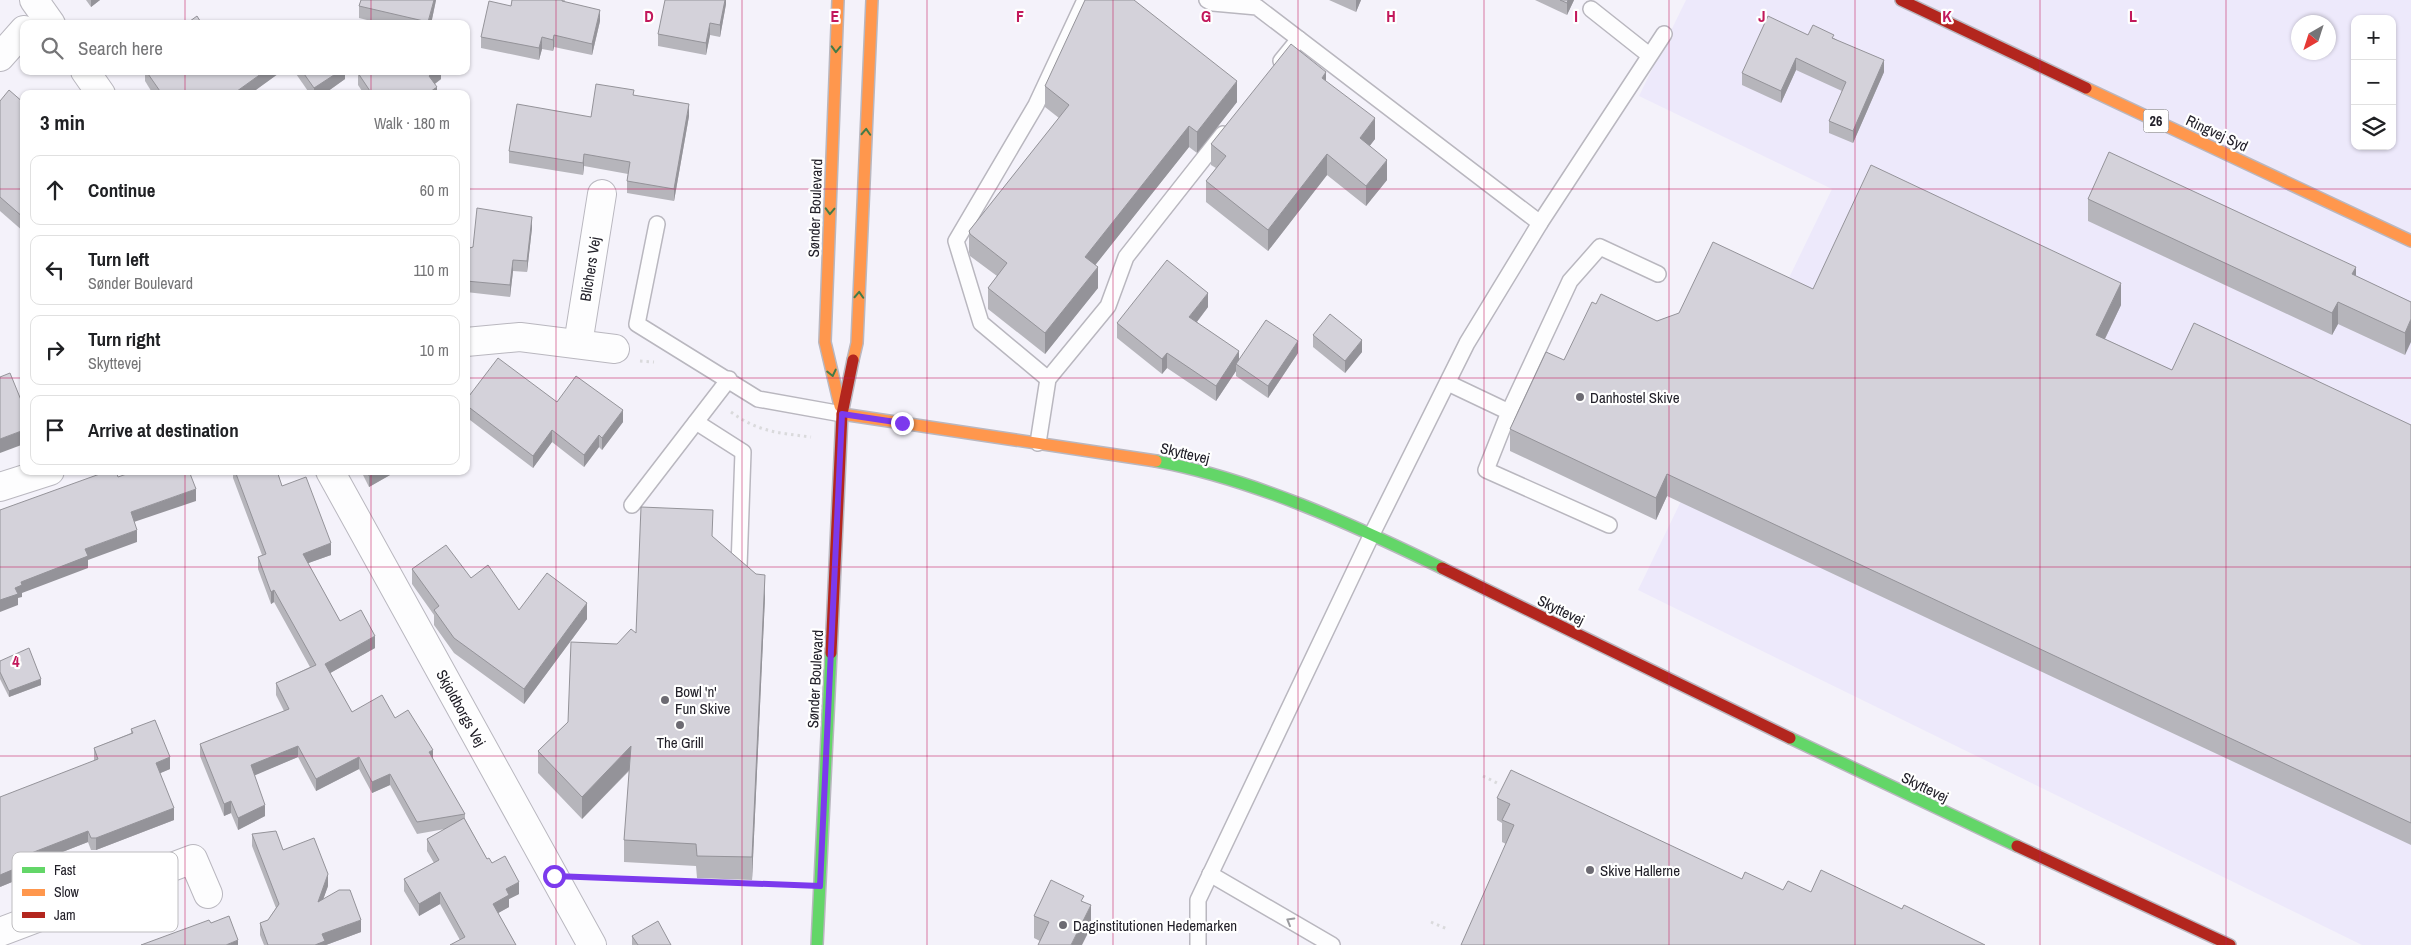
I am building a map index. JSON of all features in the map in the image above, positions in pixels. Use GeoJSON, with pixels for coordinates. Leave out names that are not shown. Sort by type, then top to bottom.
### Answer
{"type":"FeatureCollection","features":[{"type":"Feature","properties":{"kind":"street","name":"Sønder Boulevard"},"geometry":{"type":"LineString","coordinates":[[838,0],[825,342],[842,414]]}},
{"type":"Feature","properties":{"kind":"street","name":"Sønder Boulevard"},"geometry":{"type":"LineString","coordinates":[[817,945],[842,414],[857,343],[872,0]]}},
{"type":"Feature","properties":{"kind":"street","name":"Ringvej Syd"},"geometry":{"type":"LineString","coordinates":[[1901,0],[2411,241]]}},
{"type":"Feature","properties":{"kind":"street"},"geometry":{"type":"LineString","coordinates":[[0,57],[20,35]]}},
{"type":"Feature","properties":{"kind":"street"},"geometry":{"type":"LineString","coordinates":[[88,75],[98,90]]}},
{"type":"Feature","properties":{"kind":"street","name":"Blichers Vej"},"geometry":{"type":"LineString","coordinates":[[578,344],[602,194]]}},
{"type":"Feature","properties":{"kind":"street"},"geometry":{"type":"LineString","coordinates":[[470,342],[520,337],[615,349]]}},
{"type":"Feature","properties":{"kind":"street","name":"Skyttevej"},"geometry":{"type":"LineString","coordinates":[[842,414],[1188,467],[1238,482],[1372,534],[1926,804],[2230,945]]}},
{"type":"Feature","properties":{"kind":"street"},"geometry":{"type":"LineString","coordinates":[[0,487],[38,475]]}},
{"type":"Feature","properties":{"kind":"street","name":"Skjoldborgs Vej"},"geometry":{"type":"LineString","coordinates":[[332,475],[592,945]]}},
{"type":"Feature","properties":{"kind":"street"},"geometry":{"type":"LineString","coordinates":[[178,865],[193,859],[208,894]]}},
{"type":"Feature","properties":{"kind":"street"},"geometry":{"type":"LineString","coordinates":[[0,932],[12,927]]}},
{"type":"Feature","properties":{"kind":"lane"},"geometry":{"type":"LineString","coordinates":[[1048,379],[981,323],[956,241],[1036,105],[1085,0]]}},
{"type":"Feature","properties":{"kind":"lane"},"geometry":{"type":"LineString","coordinates":[[1207,0],[1213,3],[1257,7],[1540,223]]}},
{"type":"Feature","properties":{"kind":"lane"},"geometry":{"type":"LineString","coordinates":[[1591,9],[1649,55]]}},
{"type":"Feature","properties":{"kind":"lane"},"geometry":{"type":"LineString","coordinates":[[1198,945],[1198,900],[1372,534],[1467,342],[1540,223],[1664,34]]}},
{"type":"Feature","properties":{"kind":"lane"},"geometry":{"type":"LineString","coordinates":[[1274,70],[1299,39]]}},
{"type":"Feature","properties":{"kind":"lane"},"geometry":{"type":"LineString","coordinates":[[1038,443],[1048,379],[1108,306],[1126,257],[1231,124]]}},
{"type":"Feature","properties":{"kind":"lane"},"geometry":{"type":"LineString","coordinates":[[656,224],[637,324],[758,399],[842,414]]}},
{"type":"Feature","properties":{"kind":"lane"},"geometry":{"type":"LineString","coordinates":[[1609,525],[1486,470],[1509,412],[1570,281],[1600,247],[1658,274]]}},
{"type":"Feature","properties":{"kind":"lane"},"geometry":{"type":"LineString","coordinates":[[632,505],[729,380]]}},
{"type":"Feature","properties":{"kind":"lane"},"geometry":{"type":"LineString","coordinates":[[1448,383],[1509,412]]}},
{"type":"Feature","properties":{"kind":"lane"},"geometry":{"type":"LineString","coordinates":[[696,422],[743,452],[739,567]]}},
{"type":"Feature","properties":{"kind":"lane"},"geometry":{"type":"LineString","coordinates":[[1210,874],[1332,945]]}},
{"type":"Feature","properties":{"kind":"path"},"geometry":{"type":"LineString","coordinates":[[1483,776],[1497,783]]}},
{"type":"Feature","properties":{"kind":"path"},"geometry":{"type":"LineString","coordinates":[[554,876],[820,886]]}},
{"type":"Feature","properties":{"kind":"path"},"geometry":{"type":"LineString","coordinates":[[1431,922],[1447,929]]}},
{"type":"Feature","properties":{"kind":"shaded area"},"geometry":{"type":"Polygon","coordinates":[[[1686,0],[2411,0],[2411,945],[2362,945],[1638,590],[1832,189],[1639,96],[1686,0]]]}},
{"type":"Feature","properties":{"kind":"building"},"geometry":{"type":"Polygon","coordinates":[[[361,0],[434,0],[429,20],[419,20],[359,6],[361,0]]]}},
{"type":"Feature","properties":{"kind":"building"},"geometry":{"type":"Polygon","coordinates":[[[512,0],[562,0],[600,10],[592,44],[554,35],[553,40],[542,37],[539,48],[481,37],[489,1],[511,6],[512,0]]]}},
{"type":"Feature","properties":{"kind":"building"},"geometry":{"type":"Polygon","coordinates":[[[665,0],[725,0],[720,25],[710,23],[706,43],[658,34],[665,0]]]}},
{"type":"Feature","properties":{"kind":"building"},"geometry":{"type":"Polygon","coordinates":[[[1085,0],[1134,0],[1237,81],[1197,132],[1189,126],[1085,257],[1098,267],[1045,333],[988,288],[1007,263],[970,234],[969,231],[1069,105],[1045,86],[1085,0]]]}},
{"type":"Feature","properties":{"kind":"building"},"geometry":{"type":"Polygon","coordinates":[[[197,16],[200,20],[192,20],[197,16]]]}},
{"type":"Feature","properties":{"kind":"building"},"geometry":{"type":"Polygon","coordinates":[[[1768,16],[1808,35],[1813,25],[1834,35],[1832,38],[1884,60],[1853,131],[1829,121],[1846,82],[1796,58],[1781,91],[1742,73],[1768,16]]]}},
{"type":"Feature","properties":{"kind":"building"},"geometry":{"type":"Polygon","coordinates":[[[1291,44],[1326,72],[1322,78],[1375,118],[1360,138],[1387,160],[1366,186],[1327,154],[1268,230],[1206,181],[1226,156],[1211,144],[1291,44]]]}},
{"type":"Feature","properties":{"kind":"building"},"geometry":{"type":"Polygon","coordinates":[[[149,75],[259,75],[239,90],[159,90],[149,75]]]}},
{"type":"Feature","properties":{"kind":"building"},"geometry":{"type":"Polygon","coordinates":[[[305,75],[334,75],[314,88],[305,75]]]}},
{"type":"Feature","properties":{"kind":"building"},"geometry":{"type":"Polygon","coordinates":[[[359,75],[430,75],[429,76],[437,87],[433,90],[369,90],[359,75]]]}},
{"type":"Feature","properties":{"kind":"building"},"geometry":{"type":"Polygon","coordinates":[[[596,84],[634,90],[633,95],[689,104],[674,189],[627,181],[630,162],[584,154],[583,163],[509,151],[517,104],[591,117],[596,84]]]}},
{"type":"Feature","properties":{"kind":"building"},"geometry":{"type":"Polygon","coordinates":[[[9,90],[20,100],[20,214],[0,197],[0,101],[9,90]]]}},
{"type":"Feature","properties":{"kind":"building"},"geometry":{"type":"Polygon","coordinates":[[[2109,152],[2356,267],[2352,274],[2411,302],[2411,319],[2405,333],[2338,302],[2332,313],[2088,199],[2109,152]]]}},
{"type":"Feature","properties":{"kind":"building"},"geometry":{"type":"Polygon","coordinates":[[[1871,165],[2121,283],[2096,335],[2172,370],[2194,323],[2411,425],[2411,823],[1667,474],[1656,498],[1510,429],[1546,352],[1564,360],[1592,302],[1596,304],[1601,294],[1657,321],[1679,313],[1713,242],[1813,289],[1871,165]]]}},
{"type":"Feature","properties":{"kind":"building"},"geometry":{"type":"Polygon","coordinates":[[[477,208],[532,217],[527,261],[513,260],[510,285],[470,281],[470,248],[473,247],[477,208]]]}},
{"type":"Feature","properties":{"kind":"building"},"geometry":{"type":"Polygon","coordinates":[[[1167,260],[1208,293],[1189,317],[1239,351],[1216,386],[1167,353],[1162,359],[1117,323],[1167,260]]]}},
{"type":"Feature","properties":{"kind":"building"},"geometry":{"type":"Polygon","coordinates":[[[1330,314],[1362,340],[1345,361],[1313,335],[1330,314]]]}},
{"type":"Feature","properties":{"kind":"building"},"geometry":{"type":"Polygon","coordinates":[[[1266,320],[1298,341],[1268,386],[1236,364],[1266,320]]]}},
{"type":"Feature","properties":{"kind":"building"},"geometry":{"type":"Polygon","coordinates":[[[498,358],[557,402],[576,376],[623,410],[602,438],[599,435],[584,455],[552,430],[533,456],[470,408],[470,395],[498,358]]]}},
{"type":"Feature","properties":{"kind":"building"},"geometry":{"type":"Polygon","coordinates":[[[10,373],[20,398],[20,432],[0,439],[0,377],[10,373]]]}},
{"type":"Feature","properties":{"kind":"building"},"geometry":{"type":"Polygon","coordinates":[[[97,475],[117,475],[118,477],[124,475],[191,475],[196,489],[131,512],[137,530],[85,549],[88,556],[21,582],[22,585],[15,588],[18,594],[0,600],[0,510],[97,475]]]}},
{"type":"Feature","properties":{"kind":"building"},"geometry":{"type":"Polygon","coordinates":[[[236,475],[278,475],[282,486],[306,477],[331,543],[303,554],[340,621],[361,610],[375,636],[325,664],[352,712],[382,695],[395,718],[408,710],[433,750],[429,752],[465,814],[417,822],[390,774],[372,782],[359,757],[316,779],[298,746],[251,765],[265,805],[238,818],[231,801],[224,804],[200,744],[289,709],[276,683],[316,665],[274,590],[271,592],[258,557],[266,554],[236,475]]]}},
{"type":"Feature","properties":{"kind":"building","name":"Bowl 'n' Fun Skive"},"geometry":{"type":"Polygon","coordinates":[[[641,507],[713,510],[712,536],[756,574],[765,575],[752,857],[697,856],[696,844],[624,840],[631,746],[582,797],[538,751],[568,722],[571,642],[617,644],[631,629],[636,633],[641,507]]]}},
{"type":"Feature","properties":{"kind":"building"},"geometry":{"type":"Polygon","coordinates":[[[446,545],[471,578],[488,565],[519,610],[547,573],[587,603],[524,689],[454,638],[434,610],[439,606],[412,569],[446,545]]]}},
{"type":"Feature","properties":{"kind":"building"},"geometry":{"type":"Polygon","coordinates":[[[29,648],[41,679],[9,691],[0,672],[0,661],[29,648]]]}},
{"type":"Feature","properties":{"kind":"building"},"geometry":{"type":"Polygon","coordinates":[[[155,720],[170,757],[156,763],[174,808],[96,838],[91,838],[88,831],[34,852],[12,852],[12,870],[0,875],[0,797],[98,759],[94,748],[133,733],[131,729],[155,720]]]}},
{"type":"Feature","properties":{"kind":"building","name":"Skive Hallerne"},"geometry":{"type":"Polygon","coordinates":[[[1511,770],[1742,879],[1745,872],[1783,890],[1788,881],[1811,892],[1821,870],[1902,909],[1904,905],[1985,945],[1461,945],[1514,825],[1502,820],[1510,804],[1497,798],[1511,770]]]}},
{"type":"Feature","properties":{"kind":"building"},"geometry":{"type":"Polygon","coordinates":[[[464,818],[487,859],[489,858],[492,863],[505,856],[519,882],[506,889],[509,895],[493,904],[516,945],[450,945],[465,937],[440,892],[419,904],[404,879],[439,860],[427,839],[464,818]]]}},
{"type":"Feature","properties":{"kind":"building"},"geometry":{"type":"Polygon","coordinates":[[[276,831],[283,850],[314,838],[328,874],[318,902],[339,890],[350,890],[361,920],[322,934],[325,941],[315,945],[268,945],[260,923],[268,920],[279,904],[252,834],[276,831]]]}},
{"type":"Feature","properties":{"kind":"building"},"geometry":{"type":"Polygon","coordinates":[[[1051,880],[1084,896],[1081,901],[1091,905],[1071,945],[1038,945],[1049,922],[1034,916],[1051,880]]]}},
{"type":"Feature","properties":{"kind":"building"},"geometry":{"type":"Polygon","coordinates":[[[229,916],[238,940],[226,945],[141,945],[209,920],[211,923],[229,916]]]}},
{"type":"Feature","properties":{"kind":"building"},"geometry":{"type":"Polygon","coordinates":[[[658,921],[671,945],[638,945],[632,936],[658,921]]]}},
{"type":"Feature","properties":{"kind":"traffic: fast"},"geometry":{"type":"LineString","coordinates":[[1156,461],[1193,469],[1266,491],[1338,520],[1442,568]]}},
{"type":"Feature","properties":{"kind":"traffic: fast"},"geometry":{"type":"LineString","coordinates":[[817,945],[831,653]]}},
{"type":"Feature","properties":{"kind":"traffic: fast"},"geometry":{"type":"LineString","coordinates":[[1790,738],[2017,846]]}},
{"type":"Feature","properties":{"kind":"traffic: slow"},"geometry":{"type":"LineString","coordinates":[[838,0],[825,342],[840,406]]}},
{"type":"Feature","properties":{"kind":"traffic: slow"},"geometry":{"type":"LineString","coordinates":[[853,360],[857,343],[872,0]]}},
{"type":"Feature","properties":{"kind":"traffic: slow"},"geometry":{"type":"LineString","coordinates":[[2086,88],[2411,241]]}},
{"type":"Feature","properties":{"kind":"traffic: slow"},"geometry":{"type":"LineString","coordinates":[[842,414],[1156,461]]}},
{"type":"Feature","properties":{"kind":"traffic: jam"},"geometry":{"type":"LineString","coordinates":[[1901,0],[2086,88]]}},
{"type":"Feature","properties":{"kind":"traffic: jam"},"geometry":{"type":"LineString","coordinates":[[831,653],[842,414],[853,360]]}},
{"type":"Feature","properties":{"kind":"traffic: jam"},"geometry":{"type":"LineString","coordinates":[[1442,568],[1790,738]]}},
{"type":"Feature","properties":{"kind":"traffic: jam"},"geometry":{"type":"LineString","coordinates":[[2017,846],[2230,945]]}},
{"type":"Feature","properties":{"kind":"place","name":"Danhostel Skive"},"geometry":{"type":"Point","coordinates":[1580,397]}},
{"type":"Feature","properties":{"kind":"place","name":"Bowl 'n' Fun Skive"},"geometry":{"type":"Point","coordinates":[665,700]}},
{"type":"Feature","properties":{"kind":"place","name":"The Grill"},"geometry":{"type":"Point","coordinates":[680,725]}},
{"type":"Feature","properties":{"kind":"place","name":"Skive Hallerne"},"geometry":{"type":"Point","coordinates":[1590,870]}},
{"type":"Feature","properties":{"kind":"place","name":"Daginstitutionen Hedemarken"},"geometry":{"type":"Point","coordinates":[1063,925]}},
{"type":"Feature","properties":{"kind":"route"},"geometry":{"type":"LineString","coordinates":[[554,876],[820,886],[842,414],[902,423]]}}]}
